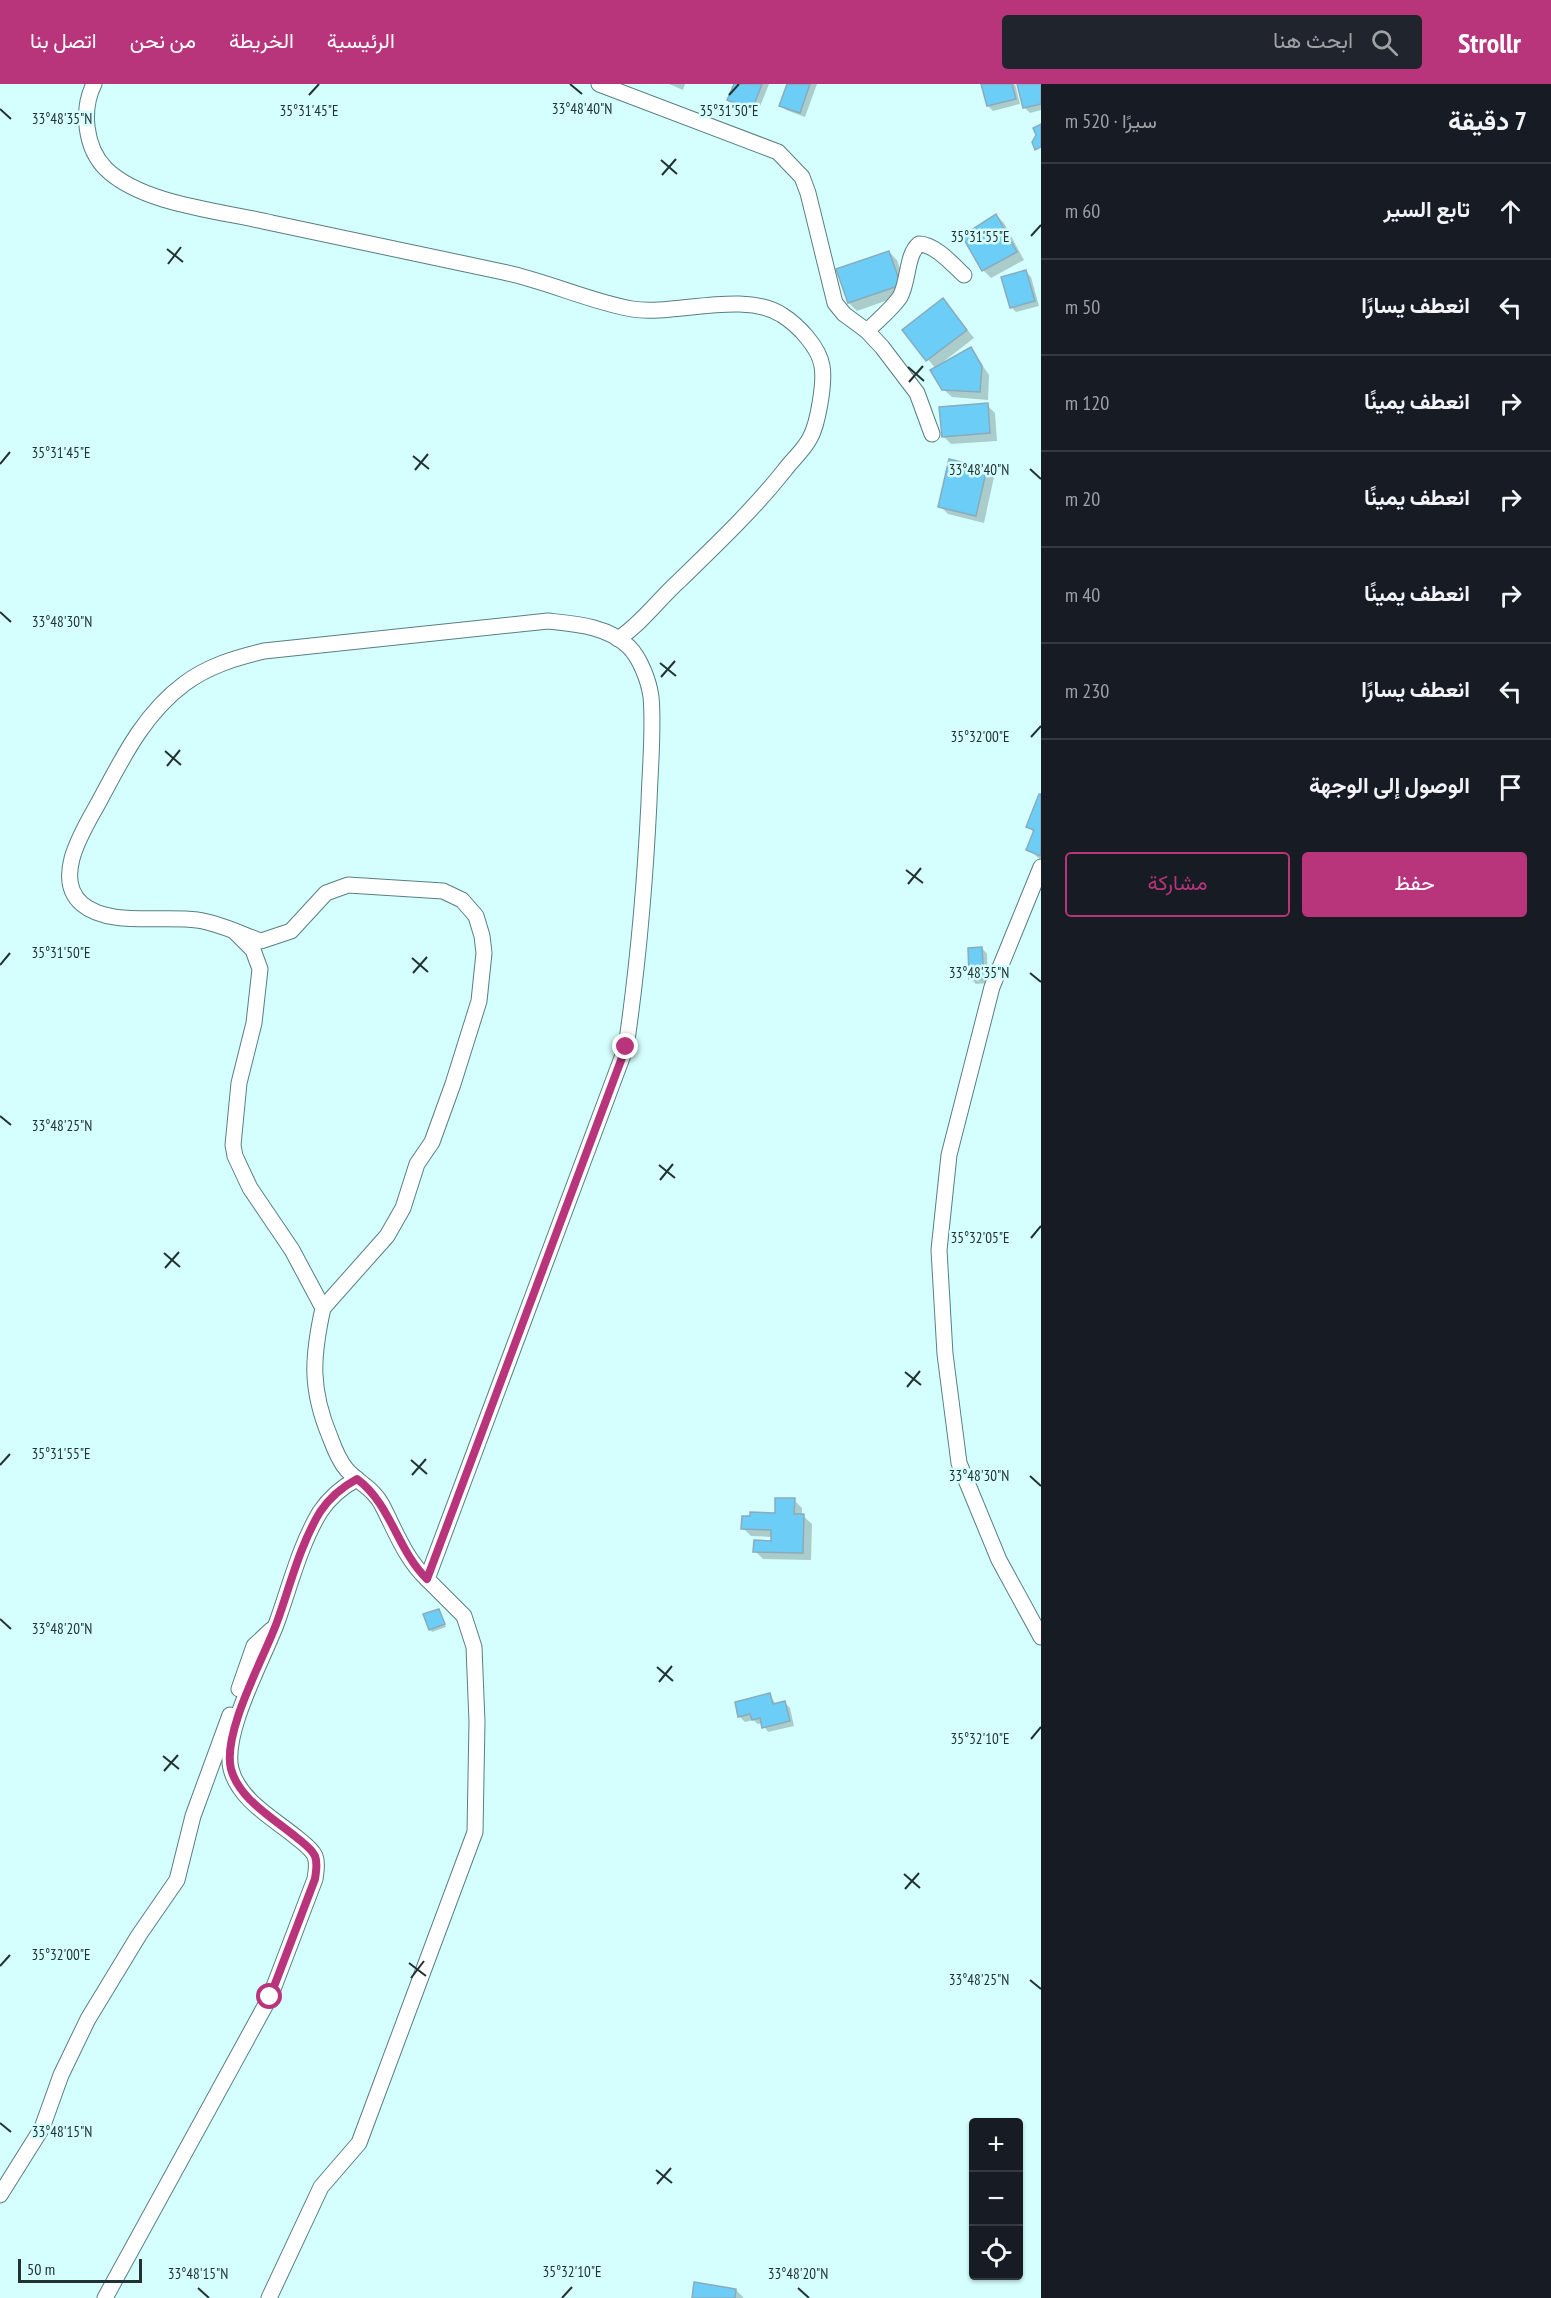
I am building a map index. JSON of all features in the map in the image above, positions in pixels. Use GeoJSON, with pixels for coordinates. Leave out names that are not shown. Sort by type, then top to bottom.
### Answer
{"type":"FeatureCollection","features":[{"type":"Feature","properties":{"kind":"street"},"geometry":{"type":"LineString","coordinates":[[94,84],[88,120],[88,138],[94,155],[113,174],[142,190],[214,210],[507,273],[634,309],[709,304],[760,307],[781,314],[811,343],[822,366],[819,409],[811,437],[754,508],[665,595],[636,627],[618,639]]}},
{"type":"Feature","properties":{"kind":"street"},"geometry":{"type":"LineString","coordinates":[[599,84],[766,146],[791,163],[802,177],[808,193],[835,303],[844,314],[867,331],[917,393],[932,434]]}},
{"type":"Feature","properties":{"kind":"street"},"geometry":{"type":"LineString","coordinates":[[867,331],[899,299],[906,284],[912,253],[920,244],[924,243],[937,251],[964,275]]}},
{"type":"Feature","properties":{"kind":"street"},"geometry":{"type":"LineString","coordinates":[[269,2298],[321,2187],[359,2143],[475,1832],[477,1722],[474,1647],[464,1616],[415,1568],[399,1542],[382,1504],[370,1488],[346,1469],[336,1452],[315,1393],[316,1351],[324,1308],[391,1230],[403,1208],[417,1164],[432,1142],[479,1000],[484,953],[482,936],[476,916],[462,900],[443,891],[348,885],[326,893],[291,931],[261,941],[222,925],[194,919],[104,915],[84,906],[75,898],[71,884],[71,866],[80,836],[123,754],[162,702],[186,682],[228,660],[264,651],[490,625],[548,621],[569,623],[609,633],[630,648],[645,674],[651,696],[645,886],[638,972],[626,1047],[427,1579]]}},
{"type":"Feature","properties":{"kind":"street"},"geometry":{"type":"LineString","coordinates":[[1041,867],[992,987],[949,1155],[939,1250],[945,1354],[959,1463],[999,1560],[1041,1637]]}},
{"type":"Feature","properties":{"kind":"street"},"geometry":{"type":"LineString","coordinates":[[235,932],[253,950],[260,969],[258,1002],[237,1093],[235,1156],[250,1188],[292,1250],[324,1308]]}},
{"type":"Feature","properties":{"kind":"street"},"geometry":{"type":"LineString","coordinates":[[105,2298],[270,1997],[315,1879],[317,1866],[311,1850],[256,1806],[243,1791],[231,1770],[230,1759],[234,1731],[277,1623],[295,1568],[321,1512],[339,1490],[357,1479]]}},
{"type":"Feature","properties":{"kind":"street"},"geometry":{"type":"LineString","coordinates":[[0,2195],[42,2128],[61,2075],[88,2019],[139,1935],[177,1880],[193,1816],[255,1646],[277,1623]]}},
{"type":"Feature","properties":{"kind":"building"},"geometry":{"type":"Polygon","coordinates":[[[734,84],[762,84],[752,110],[727,100],[734,84]]]}},
{"type":"Feature","properties":{"kind":"building"},"geometry":{"type":"Polygon","coordinates":[[[787,84],[810,84],[800,113],[779,106],[787,84]]]}},
{"type":"Feature","properties":{"kind":"building"},"geometry":{"type":"Polygon","coordinates":[[[981,84],[1012,84],[1016,99],[987,106],[981,84]]]}},
{"type":"Feature","properties":{"kind":"building"},"geometry":{"type":"Polygon","coordinates":[[[1017,84],[1041,84],[1041,104],[1023,108],[1017,84]]]}},
{"type":"Feature","properties":{"kind":"building"},"geometry":{"type":"Polygon","coordinates":[[[1041,124],[1041,147],[1035,150],[1032,142],[1036,135],[1033,128],[1041,124]]]}},
{"type":"Feature","properties":{"kind":"building"},"geometry":{"type":"Polygon","coordinates":[[[996,214],[1017,252],[982,271],[962,236],[996,214]]]}},
{"type":"Feature","properties":{"kind":"building"},"geometry":{"type":"Polygon","coordinates":[[[889,251],[901,285],[848,303],[836,269],[889,251]]]}},
{"type":"Feature","properties":{"kind":"building"},"geometry":{"type":"Polygon","coordinates":[[[1026,270],[1035,301],[1010,308],[1001,277],[1026,270]]]}},
{"type":"Feature","properties":{"kind":"building"},"geometry":{"type":"Polygon","coordinates":[[[943,298],[967,330],[926,361],[902,330],[943,298]]]}},
{"type":"Feature","properties":{"kind":"building"},"geometry":{"type":"Polygon","coordinates":[[[971,347],[982,366],[980,392],[942,390],[930,370],[971,347]]]}},
{"type":"Feature","properties":{"kind":"building"},"geometry":{"type":"Polygon","coordinates":[[[988,403],[990,433],[942,437],[939,407],[988,403]]]}},
{"type":"Feature","properties":{"kind":"building"},"geometry":{"type":"Polygon","coordinates":[[[949,459],[987,468],[976,516],[938,507],[949,459]]]}},
{"type":"Feature","properties":{"kind":"building"},"geometry":{"type":"Polygon","coordinates":[[[1039,794],[1041,794],[1041,856],[1026,850],[1034,830],[1026,827],[1039,794]]]}},
{"type":"Feature","properties":{"kind":"building"},"geometry":{"type":"Polygon","coordinates":[[[982,947],[984,979],[969,979],[968,948],[982,947]]]}},
{"type":"Feature","properties":{"kind":"building"},"geometry":{"type":"Polygon","coordinates":[[[775,1498],[795,1498],[794,1514],[804,1514],[803,1553],[753,1552],[754,1540],[771,1541],[771,1530],[741,1529],[742,1516],[750,1516],[750,1512],[775,1513],[775,1498]]]}},
{"type":"Feature","properties":{"kind":"building"},"geometry":{"type":"Polygon","coordinates":[[[439,1609],[445,1624],[429,1630],[423,1614],[439,1609]]]}},
{"type":"Feature","properties":{"kind":"building"},"geometry":{"type":"Polygon","coordinates":[[[770,1693],[773,1704],[785,1701],[790,1721],[762,1728],[760,1718],[752,1720],[750,1714],[738,1717],[735,1702],[770,1693]]]}},
{"type":"Feature","properties":{"kind":"building"},"geometry":{"type":"Polygon","coordinates":[[[694,2282],[736,2289],[735,2298],[692,2298],[694,2282]]]}},
{"type":"Feature","properties":{"kind":"route"},"geometry":{"type":"LineString","coordinates":[[270,1997],[315,1879],[317,1866],[316,1858],[311,1850],[256,1806],[243,1791],[231,1770],[230,1759],[234,1731],[246,1696],[277,1623],[295,1568],[321,1512],[339,1490],[357,1479],[370,1488],[382,1504],[399,1542],[415,1568],[427,1579],[467,1466],[499,1390],[626,1047]]}}]}
